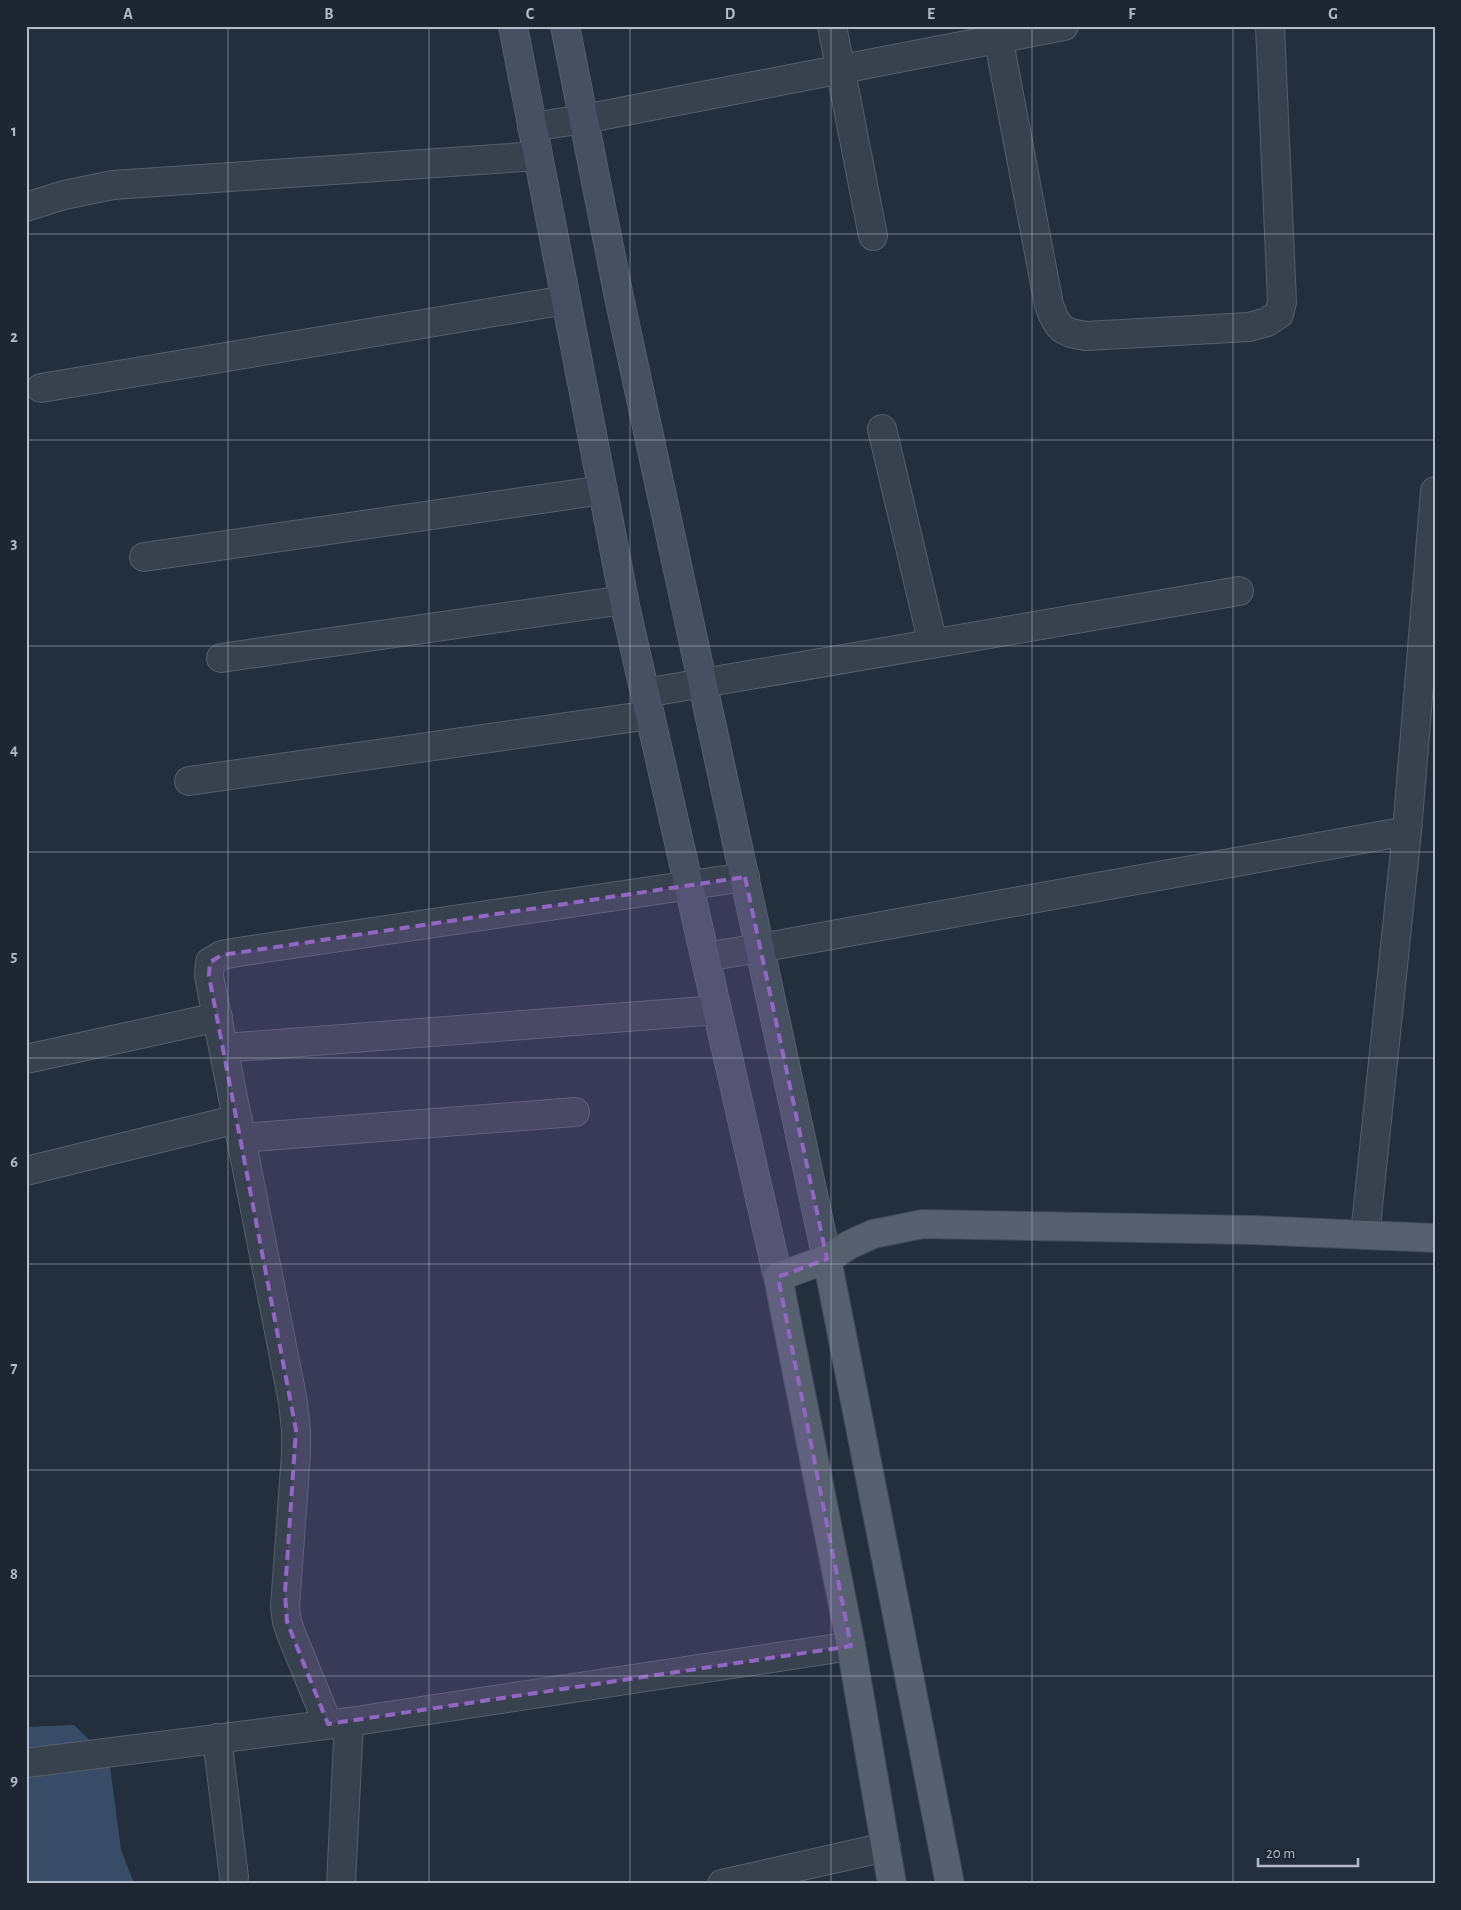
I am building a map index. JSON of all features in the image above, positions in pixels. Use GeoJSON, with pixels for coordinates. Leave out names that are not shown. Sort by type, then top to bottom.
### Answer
{"type":"FeatureCollection","features":[{"type":"Feature","properties":{"kind":"main road"},"geometry":{"type":"LineString","coordinates":[[513,26],[624,600],[778,1277],[850,1646],[892,1884]]}},
{"type":"Feature","properties":{"kind":"main road"},"geometry":{"type":"LineString","coordinates":[[565,26],[619,297],[827,1259],[950,1884]]}},
{"type":"Feature","properties":{"kind":"main road"},"geometry":{"type":"LineString","coordinates":[[778,1277],[827,1259],[849,1245],[873,1234],[923,1224],[1252,1230],[1435,1238]]}},
{"type":"Feature","properties":{"kind":"street"},"geometry":{"type":"LineString","coordinates":[[832,26],[842,69],[873,236]]}},
{"type":"Feature","properties":{"kind":"street"},"geometry":{"type":"LineString","coordinates":[[532,127],[584,119],[842,69],[997,33],[1064,26]]}},
{"type":"Feature","properties":{"kind":"street"},"geometry":{"type":"LineString","coordinates":[[997,33],[1049,305],[1055,322],[1068,333],[1086,336],[1249,326],[1267,322],[1279,314],[1282,302],[1270,26]]}},
{"type":"Feature","properties":{"kind":"street"},"geometry":{"type":"LineString","coordinates":[[26,207],[64,195],[113,185],[538,156]]}},
{"type":"Feature","properties":{"kind":"street"},"geometry":{"type":"LineString","coordinates":[[41,388],[566,300]]}},
{"type":"Feature","properties":{"kind":"street"},"geometry":{"type":"LineString","coordinates":[[882,429],[933,644]]}},
{"type":"Feature","properties":{"kind":"street"},"geometry":{"type":"LineString","coordinates":[[144,557],[603,490]]}},
{"type":"Feature","properties":{"kind":"street"},"geometry":{"type":"LineString","coordinates":[[1365,1235],[1407,831],[1435,491]]}},
{"type":"Feature","properties":{"kind":"street"},"geometry":{"type":"LineString","coordinates":[[189,782],[647,704],[703,683],[1239,591]]}},
{"type":"Feature","properties":{"kind":"street"},"geometry":{"type":"LineString","coordinates":[[220,658],[624,600]]}},
{"type":"Feature","properties":{"kind":"street"},"geometry":{"type":"LineString","coordinates":[[705,956],[760,948],[1407,831]]}},
{"type":"Feature","properties":{"kind":"street"},"geometry":{"type":"LineString","coordinates":[[341,1884],[338,1723],[287,1622],[285,1592],[296,1430],[293,1402],[209,976],[210,962],[222,955],[744,876]]}},
{"type":"Feature","properties":{"kind":"street"},"geometry":{"type":"LineString","coordinates":[[224,1048],[717,1010]]}},
{"type":"Feature","properties":{"kind":"street"},"geometry":{"type":"LineString","coordinates":[[26,1059],[218,1017]]}},
{"type":"Feature","properties":{"kind":"street"},"geometry":{"type":"LineString","coordinates":[[26,1171],[240,1128],[575,1112]]}},
{"type":"Feature","properties":{"kind":"street"},"geometry":{"type":"LineString","coordinates":[[26,1763],[338,1723],[850,1646]]}},
{"type":"Feature","properties":{"kind":"street"},"geometry":{"type":"LineString","coordinates":[[217,1738],[234,1877]]}},
{"type":"Feature","properties":{"kind":"street"},"geometry":{"type":"LineString","coordinates":[[722,1884],[886,1847]]}},
{"type":"Feature","properties":{"kind":"highlighted area"},"geometry":{"type":"Polygon","coordinates":[[[745,877],[827,1259],[778,1277],[851,1646],[328,1724],[287,1622],[285,1592],[296,1430],[209,976],[210,962],[222,955],[745,877]]]}},
{"type":"Feature","properties":{"kind":"water"},"geometry":{"type":"Polygon","coordinates":[[[74,1725],[109,1759],[121,1849],[134,1884],[26,1884],[26,1727],[74,1725]]]}}]}
